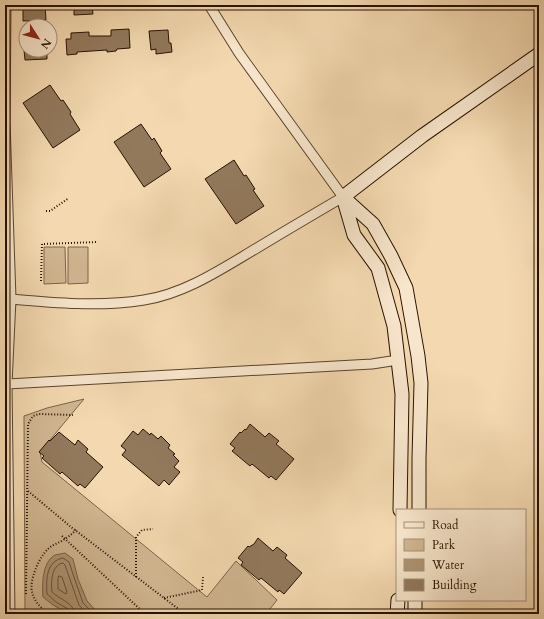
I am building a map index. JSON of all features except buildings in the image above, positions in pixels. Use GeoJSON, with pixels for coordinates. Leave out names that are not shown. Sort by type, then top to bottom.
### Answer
{"type":"FeatureCollection","features":[{"type":"Feature","properties":{"kind":"main road"},"geometry":{"type":"LineString","coordinates":[[343,197],[422,136],[539,54]]}},
{"type":"Feature","properties":{"kind":"main road"},"geometry":{"type":"LineString","coordinates":[[343,197],[354,235],[378,268],[394,326],[402,394],[400,509]]}},
{"type":"Feature","properties":{"kind":"main road"},"geometry":{"type":"LineString","coordinates":[[343,197],[373,224],[391,256],[406,288],[421,382],[419,509]]}},
{"type":"Feature","properties":{"kind":"main road"},"geometry":{"type":"LineString","coordinates":[[397,614],[398,601]]}},
{"type":"Feature","properties":{"kind":"main road"},"geometry":{"type":"LineString","coordinates":[[415,601],[415,614]]}},
{"type":"Feature","properties":{"kind":"street"},"geometry":{"type":"LineString","coordinates":[[6,5],[5,122],[11,299],[7,384],[10,614]]}},
{"type":"Feature","properties":{"kind":"street"},"geometry":{"type":"LineString","coordinates":[[11,299],[71,304],[114,303],[146,300],[176,292],[216,273],[343,197],[239,53],[209,5]]}},
{"type":"Feature","properties":{"kind":"street"},"geometry":{"type":"LineString","coordinates":[[7,384],[364,364],[398,360]]}},
{"type":"Feature","properties":{"kind":"path"},"geometry":{"type":"LineString","coordinates":[[46,211],[69,198]]}},
{"type":"Feature","properties":{"kind":"path"},"geometry":{"type":"LineString","coordinates":[[41,280],[42,244],[98,242]]}},
{"type":"Feature","properties":{"kind":"path"},"geometry":{"type":"LineString","coordinates":[[26,594],[28,424],[33,416],[39,414],[72,415]]}},
{"type":"Feature","properties":{"kind":"path"},"geometry":{"type":"LineString","coordinates":[[28,491],[185,614]]}},
{"type":"Feature","properties":{"kind":"path"},"geometry":{"type":"LineString","coordinates":[[136,577],[136,537],[142,530],[153,529]]}},
{"type":"Feature","properties":{"kind":"path"},"geometry":{"type":"LineString","coordinates":[[48,614],[35,599],[31,590],[34,574],[41,557],[48,549],[65,539],[76,530]]}},
{"type":"Feature","properties":{"kind":"path"},"geometry":{"type":"LineString","coordinates":[[62,536],[145,614]]}},
{"type":"Feature","properties":{"kind":"path"},"geometry":{"type":"LineString","coordinates":[[164,598],[202,590],[203,577]]}},
{"type":"Feature","properties":{"kind":"path"},"geometry":{"type":"LineString","coordinates":[[26,588],[31,590]]}},
{"type":"Feature","properties":{"kind":"path"},"geometry":{"type":"LineString","coordinates":[[243,614],[266,612],[269,614]]}},
{"type":"Feature","properties":{"kind":"green space"},"geometry":{"type":"Polygon","coordinates":[[[44,247],[65,247],[66,283],[44,284],[44,247]]]}},
{"type":"Feature","properties":{"kind":"green space"},"geometry":{"type":"Polygon","coordinates":[[[68,247],[88,247],[88,283],[68,284],[68,247]]]}},
{"type":"Feature","properties":{"kind":"green space"},"geometry":{"type":"Polygon","coordinates":[[[84,399],[40,452],[42,462],[207,597],[236,561],[277,600],[266,614],[25,614],[24,416],[47,408],[84,399]]]}},
{"type":"Feature","properties":{"kind":"water"},"geometry":{"type":"Polygon","coordinates":[[[65,553],[73,559],[78,579],[87,601],[99,614],[69,614],[53,605],[43,597],[45,568],[51,558],[55,555],[65,553]]]}}]}
